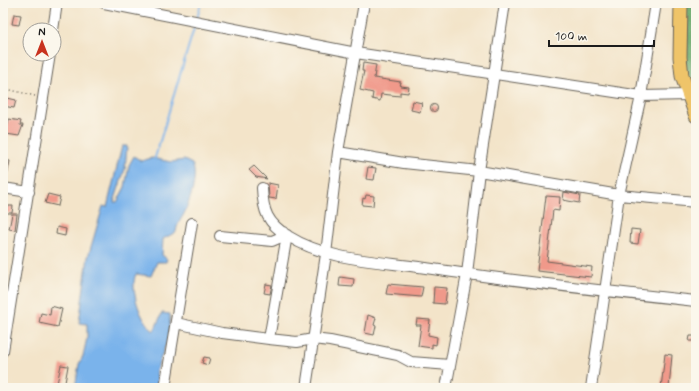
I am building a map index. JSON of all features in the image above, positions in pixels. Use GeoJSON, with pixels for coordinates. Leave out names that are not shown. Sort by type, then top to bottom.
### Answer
{"type":"FeatureCollection","features":[{"type":"Feature","properties":{"kind":"main road"},"geometry":{"type":"LineString","coordinates":[[681,3],[680,57],[682,76],[696,116]]}},
{"type":"Feature","properties":{"kind":"street"},"geometry":{"type":"LineString","coordinates":[[54,22],[57,3]]}},
{"type":"Feature","properties":{"kind":"street"},"geometry":{"type":"LineString","coordinates":[[104,3],[356,53],[642,96],[688,95]]}},
{"type":"Feature","properties":{"kind":"street"},"geometry":{"type":"LineString","coordinates":[[306,388],[326,254],[338,152],[364,3]]}},
{"type":"Feature","properties":{"kind":"street"},"geometry":{"type":"LineString","coordinates":[[446,388],[467,274],[479,171],[504,3]]}},
{"type":"Feature","properties":{"kind":"street"},"geometry":{"type":"LineString","coordinates":[[591,388],[619,195],[642,96],[656,3]]}},
{"type":"Feature","properties":{"kind":"street"},"geometry":{"type":"LineString","coordinates":[[3,350],[8,296],[29,192],[49,62]]}},
{"type":"Feature","properties":{"kind":"street"},"geometry":{"type":"LineString","coordinates":[[338,152],[404,163],[479,171],[619,195],[696,202]]}},
{"type":"Feature","properties":{"kind":"street"},"geometry":{"type":"LineString","coordinates":[[3,188],[29,192]]}},
{"type":"Feature","properties":{"kind":"street"},"geometry":{"type":"LineString","coordinates":[[262,188],[263,207],[270,222],[285,234],[326,254],[467,274],[696,301]]}},
{"type":"Feature","properties":{"kind":"street"},"geometry":{"type":"LineString","coordinates":[[165,388],[192,223]]}},
{"type":"Feature","properties":{"kind":"street"},"geometry":{"type":"LineString","coordinates":[[220,236],[272,241],[285,234]]}},
{"type":"Feature","properties":{"kind":"street"},"geometry":{"type":"LineString","coordinates":[[269,339],[285,234]]}},
{"type":"Feature","properties":{"kind":"street"},"geometry":{"type":"LineString","coordinates":[[176,323],[222,333],[269,339],[298,342],[313,339],[398,355],[411,362],[450,365]]}},
{"type":"Feature","properties":{"kind":"path"},"geometry":{"type":"LineString","coordinates":[[3,88],[34,95],[44,101]]}},
{"type":"Feature","properties":{"kind":"green space"},"geometry":{"type":"Polygon","coordinates":[[[681,3],[696,3],[696,116],[680,57],[681,3]]]}},
{"type":"Feature","properties":{"kind":"water"},"geometry":{"type":"Polygon","coordinates":[[[122,146],[127,146],[125,169],[114,202],[117,202],[125,187],[129,165],[134,156],[141,161],[152,158],[171,162],[184,160],[192,164],[194,169],[193,186],[185,212],[176,232],[163,239],[162,255],[167,259],[166,262],[157,262],[151,276],[136,274],[134,280],[135,296],[141,313],[149,327],[154,331],[162,313],[170,314],[169,336],[156,371],[159,388],[75,388],[79,364],[83,356],[87,338],[87,324],[79,323],[88,257],[103,206],[107,207],[122,146]]]}},
{"type":"Feature","properties":{"kind":"building"},"geometry":{"type":"Polygon","coordinates":[[[14,14],[21,15],[19,25],[12,24],[14,14]]]}},
{"type":"Feature","properties":{"kind":"building"},"geometry":{"type":"Polygon","coordinates":[[[363,63],[376,65],[374,78],[401,82],[400,86],[409,87],[408,93],[400,92],[400,96],[381,94],[380,101],[372,99],[373,93],[360,90],[364,71],[362,71],[363,63]]]}},
{"type":"Feature","properties":{"kind":"building"},"geometry":{"type":"Polygon","coordinates":[[[3,97],[16,100],[14,108],[3,106],[3,97]]]}},
{"type":"Feature","properties":{"kind":"building"},"geometry":{"type":"Polygon","coordinates":[[[413,101],[422,103],[420,112],[411,110],[413,101]]]}},
{"type":"Feature","properties":{"kind":"building"},"geometry":{"type":"Polygon","coordinates":[[[434,105],[437,108],[434,111],[431,108],[434,105]]]}},
{"type":"Feature","properties":{"kind":"building"},"geometry":{"type":"Polygon","coordinates":[[[9,119],[21,121],[20,125],[23,125],[19,136],[6,134],[9,119]]]}},
{"type":"Feature","properties":{"kind":"building"},"geometry":{"type":"Polygon","coordinates":[[[5,160],[10,161],[6,182],[3,182],[3,162],[5,160]]]}},
{"type":"Feature","properties":{"kind":"building"},"geometry":{"type":"Polygon","coordinates":[[[254,166],[267,179],[256,177],[249,170],[254,166]]]}},
{"type":"Feature","properties":{"kind":"building"},"geometry":{"type":"Polygon","coordinates":[[[368,167],[376,168],[374,180],[366,179],[368,167]]]}},
{"type":"Feature","properties":{"kind":"building"},"geometry":{"type":"Polygon","coordinates":[[[268,183],[278,185],[276,199],[269,198],[268,183]]]}},
{"type":"Feature","properties":{"kind":"building"},"geometry":{"type":"Polygon","coordinates":[[[564,192],[580,195],[579,203],[563,200],[564,192]]]}},
{"type":"Feature","properties":{"kind":"building"},"geometry":{"type":"Polygon","coordinates":[[[48,194],[60,197],[58,206],[45,203],[48,194]]]}},
{"type":"Feature","properties":{"kind":"building"},"geometry":{"type":"Polygon","coordinates":[[[366,195],[374,196],[373,206],[362,205],[363,198],[365,199],[366,195]]]}},
{"type":"Feature","properties":{"kind":"building"},"geometry":{"type":"Polygon","coordinates":[[[546,196],[560,197],[559,211],[553,210],[547,261],[592,267],[591,277],[537,271],[546,196]]]}},
{"type":"Feature","properties":{"kind":"building"},"geometry":{"type":"Polygon","coordinates":[[[3,206],[13,206],[12,213],[3,213],[3,206]]]}},
{"type":"Feature","properties":{"kind":"building"},"geometry":{"type":"Polygon","coordinates":[[[12,214],[17,214],[15,230],[9,229],[12,214]]]}},
{"type":"Feature","properties":{"kind":"building"},"geometry":{"type":"Polygon","coordinates":[[[57,227],[66,229],[65,236],[56,234],[57,227]]]}},
{"type":"Feature","properties":{"kind":"building"},"geometry":{"type":"Polygon","coordinates":[[[631,229],[640,230],[638,244],[630,243],[631,229]]]}},
{"type":"Feature","properties":{"kind":"building"},"geometry":{"type":"Polygon","coordinates":[[[340,277],[354,279],[353,287],[339,286],[340,277]]]}},
{"type":"Feature","properties":{"kind":"building"},"geometry":{"type":"Polygon","coordinates":[[[266,284],[272,285],[270,294],[264,293],[266,284]]]}},
{"type":"Feature","properties":{"kind":"building"},"geometry":{"type":"Polygon","coordinates":[[[388,284],[423,287],[421,297],[386,294],[388,284]]]}},
{"type":"Feature","properties":{"kind":"building"},"geometry":{"type":"Polygon","coordinates":[[[434,287],[447,288],[445,304],[433,303],[434,287]]]}},
{"type":"Feature","properties":{"kind":"building"},"geometry":{"type":"Polygon","coordinates":[[[51,306],[62,309],[58,327],[39,323],[41,313],[50,315],[51,306]]]}},
{"type":"Feature","properties":{"kind":"building"},"geometry":{"type":"Polygon","coordinates":[[[368,315],[376,318],[374,335],[365,333],[368,315]]]}},
{"type":"Feature","properties":{"kind":"building"},"geometry":{"type":"Polygon","coordinates":[[[417,319],[430,320],[428,335],[437,337],[436,345],[432,344],[432,348],[418,346],[421,325],[416,325],[417,319]]]}},
{"type":"Feature","properties":{"kind":"building"},"geometry":{"type":"Polygon","coordinates":[[[690,336],[696,336],[696,341],[689,341],[690,336]]]}},
{"type":"Feature","properties":{"kind":"building"},"geometry":{"type":"Polygon","coordinates":[[[665,354],[672,355],[669,388],[661,388],[665,354]]]}},
{"type":"Feature","properties":{"kind":"building"},"geometry":{"type":"Polygon","coordinates":[[[204,357],[210,358],[208,365],[202,363],[204,357]]]}},
{"type":"Feature","properties":{"kind":"building"},"geometry":{"type":"Polygon","coordinates":[[[61,365],[68,366],[64,388],[56,388],[61,365]]]}},
{"type":"Feature","properties":{"kind":"waterway"},"geometry":{"type":"LineString","coordinates":[[197,19],[201,3]]}},
{"type":"Feature","properties":{"kind":"waterway"},"geometry":{"type":"LineString","coordinates":[[154,161],[195,25]]}}]}
